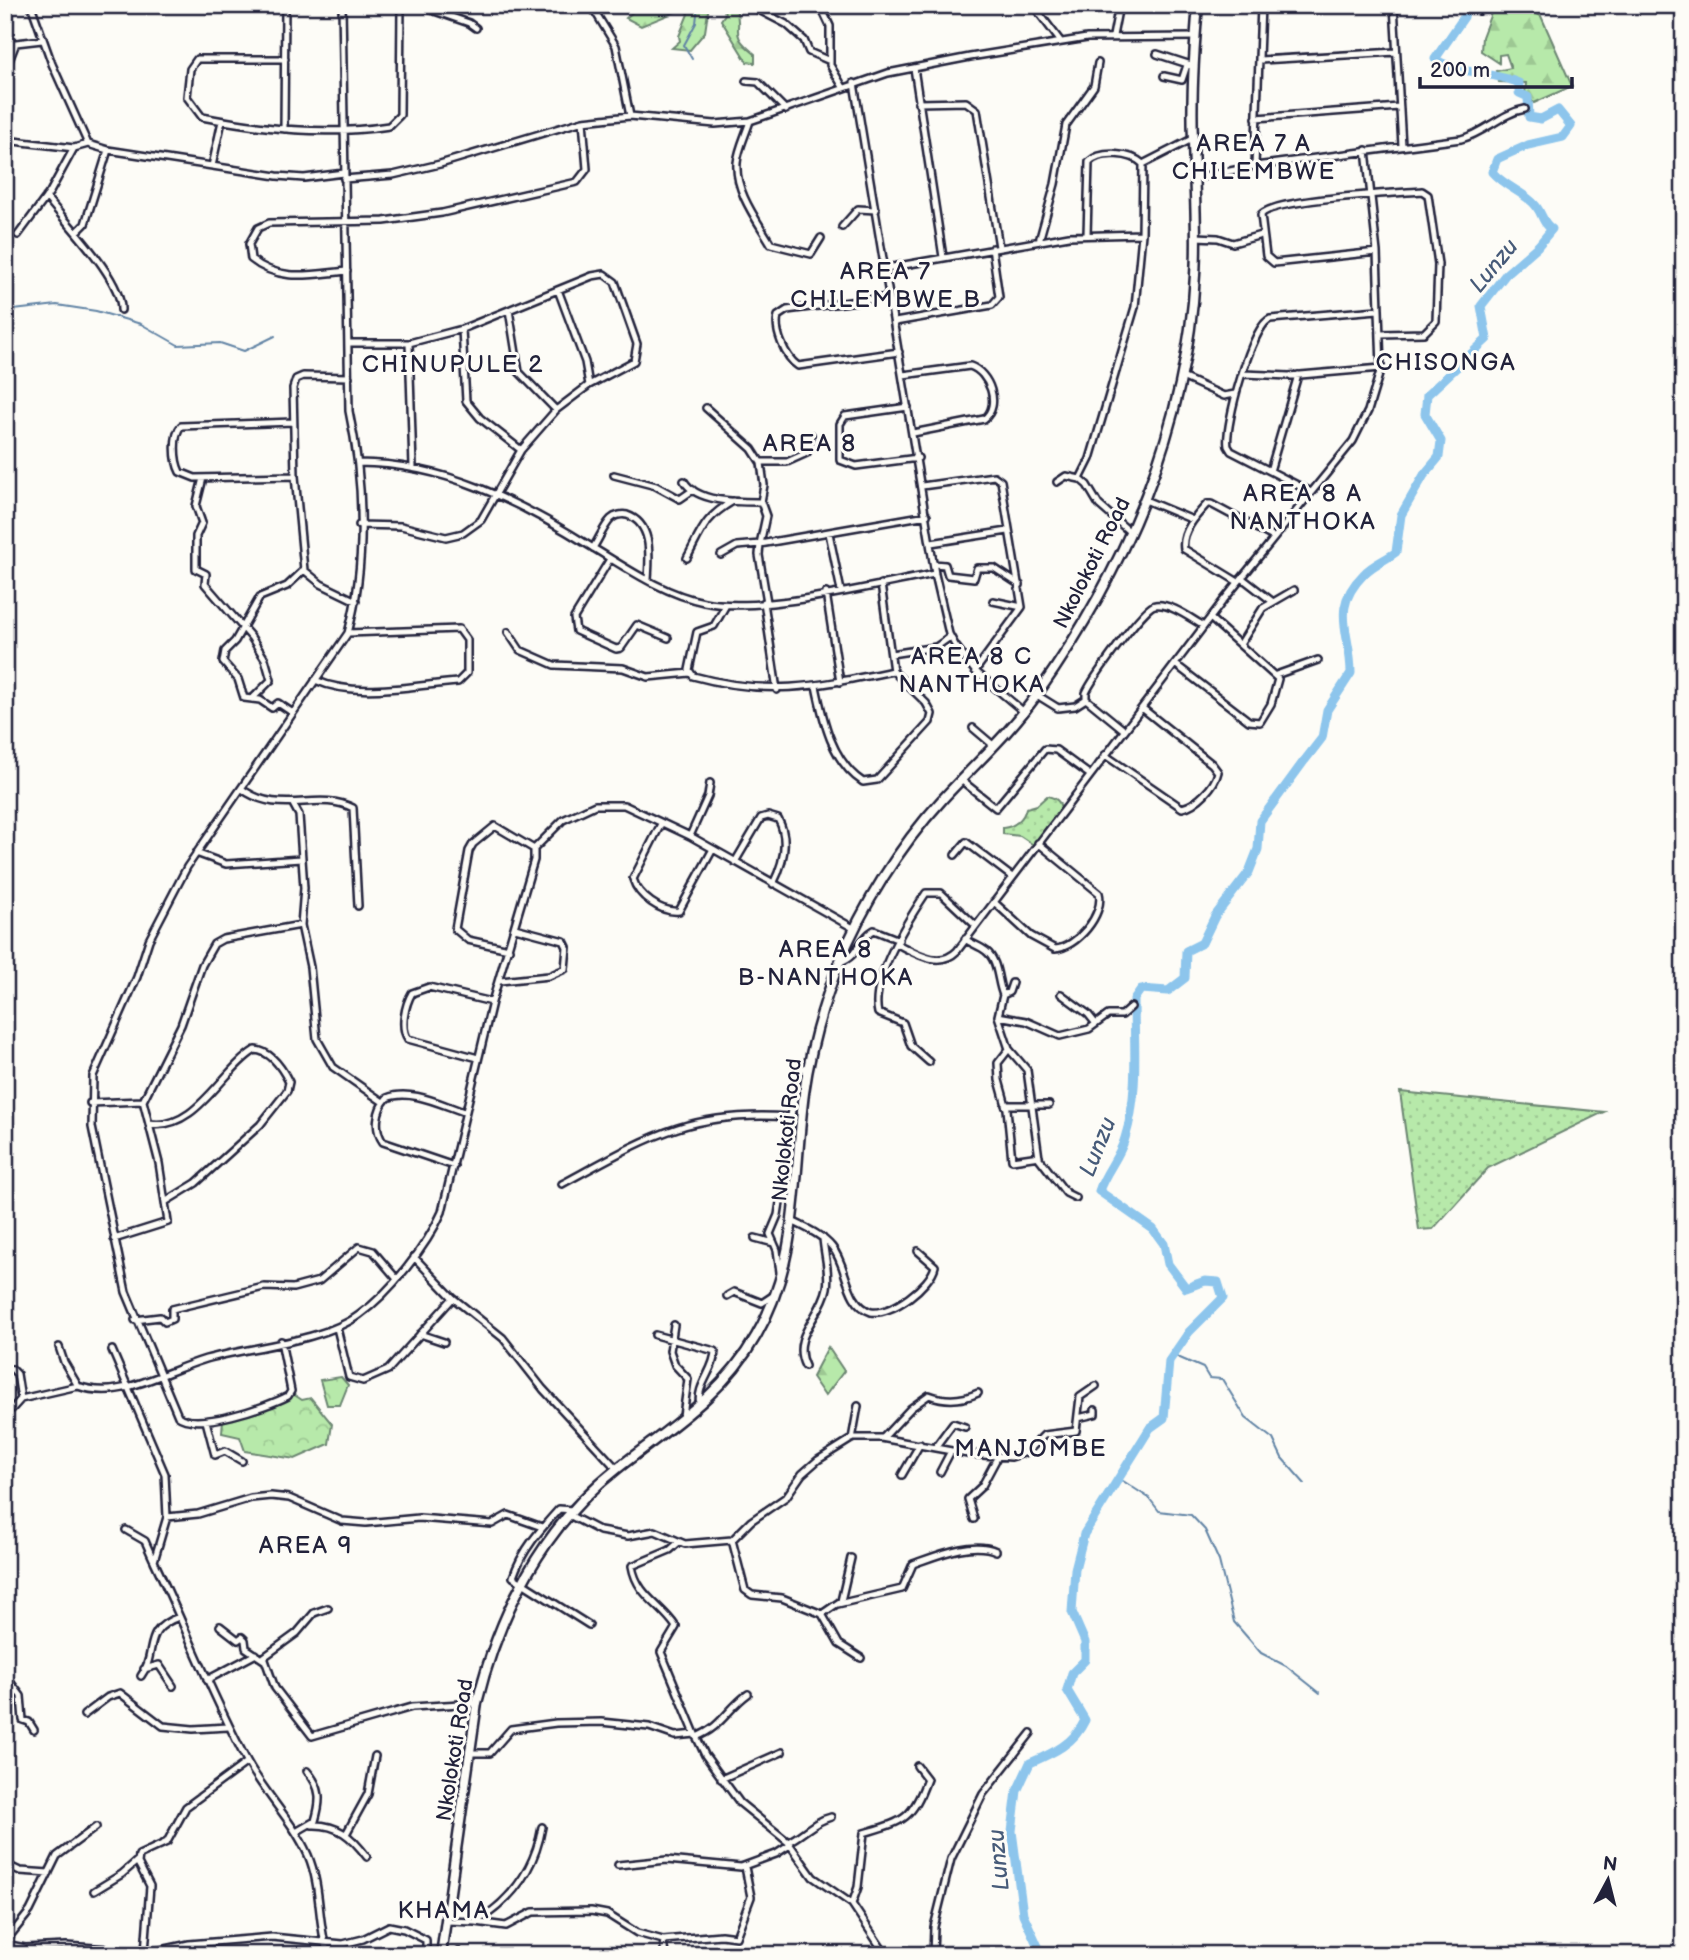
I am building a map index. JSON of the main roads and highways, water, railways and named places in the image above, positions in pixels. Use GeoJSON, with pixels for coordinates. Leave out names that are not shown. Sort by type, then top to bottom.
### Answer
{"type":"FeatureCollection","features":[{"type":"Feature","properties":{"kind":"main road","name":"Nkolokoti Road"},"geometry":{"type":"LineString","coordinates":[[441,1955],[477,1703],[499,1631],[521,1584],[571,1513],[617,1469],[700,1405],[747,1352],[781,1282],[794,1222],[808,1067],[840,962],[855,929],[924,820],[1037,695],[1095,605],[1145,500],[1182,377],[1195,282],[1191,66],[1198,5]]}},
{"type":"Feature","properties":{"kind":"waterway"},"geometry":{"type":"LineString","coordinates":[[692,59],[684,45],[696,23],[698,5]]}},
{"type":"Feature","properties":{"kind":"waterway","name":"Lunzu"},"geometry":{"type":"LineString","coordinates":[[1305,760],[1322,738],[1327,710],[1351,673],[1344,621],[1347,598],[1368,571],[1396,552],[1401,515],[1424,475],[1439,457],[1441,441],[1425,414],[1427,395],[1487,339],[1481,306],[1506,274],[1538,246],[1552,229],[1532,201],[1492,172],[1497,159],[1528,145],[1563,137],[1571,126],[1558,110],[1541,119],[1529,117],[1528,97],[1519,93],[1519,83],[1455,68],[1435,59],[1464,17],[1466,5]]}},
{"type":"Feature","properties":{"kind":"waterway"},"geometry":{"type":"LineString","coordinates":[[5,311],[57,305],[96,311],[141,324],[178,345],[220,343],[244,351],[275,336]]}},
{"type":"Feature","properties":{"kind":"waterway","name":"Lunzu"},"geometry":{"type":"LineString","coordinates":[[1042,1955],[1023,1914],[1012,1831],[1017,1791],[1030,1763],[1069,1742],[1085,1720],[1067,1690],[1072,1673],[1085,1660],[1085,1642],[1072,1612],[1075,1569],[1084,1534],[1150,1428],[1164,1418],[1169,1361],[1189,1332],[1223,1298],[1218,1282],[1205,1281],[1186,1288],[1168,1264],[1164,1244],[1153,1229],[1099,1191],[1123,1145],[1129,1122],[1135,1069],[1134,999],[1141,989],[1168,991],[1185,978],[1186,951],[1202,943],[1215,916],[1249,872],[1258,849],[1260,821],[1304,761]]}},
{"type":"Feature","properties":{"kind":"waterway"},"geometry":{"type":"LineString","coordinates":[[1173,1355],[1203,1368],[1209,1378],[1222,1379],[1246,1418],[1273,1439],[1282,1458],[1305,1484]]}},
{"type":"Feature","properties":{"kind":"waterway"},"geometry":{"type":"LineString","coordinates":[[1120,1479],[1149,1498],[1159,1511],[1191,1515],[1205,1530],[1219,1561],[1234,1622],[1261,1653],[1286,1666],[1320,1693]]}},
{"type":"Feature","properties":{"kind":"district","name":"AREA 7 A CHILEMBWE"},"geometry":{"type":"Point","coordinates":[1254,157]}},
{"type":"Feature","properties":{"kind":"district","name":"AREA 7 CHILEMBWE B"},"geometry":{"type":"Point","coordinates":[886,285]}},
{"type":"Feature","properties":{"kind":"district","name":"CHISONGA"},"geometry":{"type":"Point","coordinates":[1446,362]}},
{"type":"Feature","properties":{"kind":"district","name":"CHINUPULE 2"},"geometry":{"type":"Point","coordinates":[453,364]}},
{"type":"Feature","properties":{"kind":"district","name":"AREA 8"},"geometry":{"type":"Point","coordinates":[810,443]}},
{"type":"Feature","properties":{"kind":"district","name":"AREA 8 A NANTHOKA"},"geometry":{"type":"Point","coordinates":[1303,507]}},
{"type":"Feature","properties":{"kind":"district","name":"AREA 8 C NANTHOKA"},"geometry":{"type":"Point","coordinates":[972,670]}},
{"type":"Feature","properties":{"kind":"district","name":"AREA 8 B-NANTHOKA"},"geometry":{"type":"Point","coordinates":[826,963]}},
{"type":"Feature","properties":{"kind":"district","name":"MANJOMBE"},"geometry":{"type":"Point","coordinates":[1031,1448]}},
{"type":"Feature","properties":{"kind":"district","name":"AREA 9"},"geometry":{"type":"Point","coordinates":[306,1545]}},
{"type":"Feature","properties":{"kind":"district","name":"KHAMA"},"geometry":{"type":"Point","coordinates":[444,1910]}}]}
